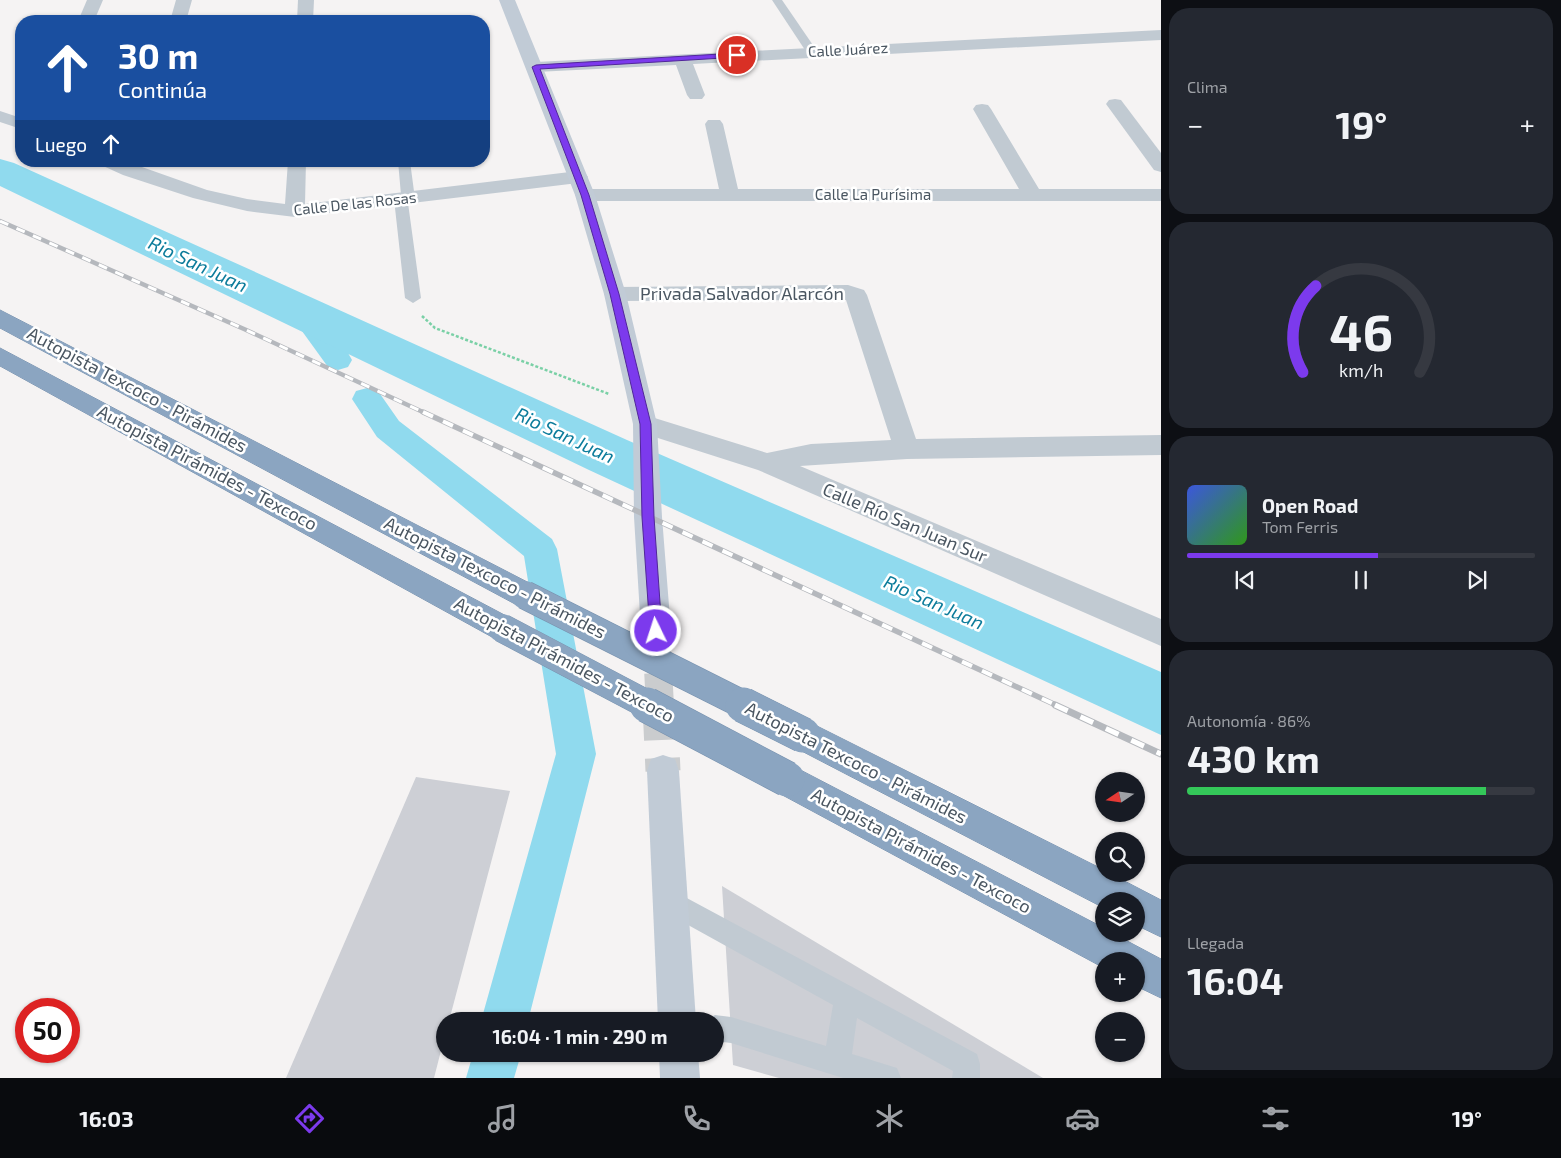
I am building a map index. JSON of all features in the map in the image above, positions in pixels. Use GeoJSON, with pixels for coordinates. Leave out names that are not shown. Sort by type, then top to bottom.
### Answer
{"type":"FeatureCollection","features":[{"type":"Feature","properties":{"kind":"highway","name":"Autopista Texcoco - Pirámides"},"geometry":{"type":"LineString","coordinates":[[0,318],[525,595],[1109,892]]}},
{"type":"Feature","properties":{"kind":"highway","name":"Autopista Pirámides - Texcoco"},"geometry":{"type":"LineString","coordinates":[[0,356],[502,628],[1111,952]]}},
{"type":"Feature","properties":{"kind":"highway"},"geometry":{"type":"LineString","coordinates":[[1145,911],[1161,919]]}},
{"type":"Feature","properties":{"kind":"highway"},"geometry":{"type":"LineString","coordinates":[[1145,971],[1161,979]]}},
{"type":"Feature","properties":{"kind":"main road"},"geometry":{"type":"LineString","coordinates":[[507,0],[536,67],[582,186],[615,294],[644,422],[656,631]]}},
{"type":"Feature","properties":{"kind":"main road"},"geometry":{"type":"LineString","coordinates":[[663,771],[676,1012]]}},
{"type":"Feature","properties":{"kind":"main road"},"geometry":{"type":"LineString","coordinates":[[679,1062],[680,1078]]}},
{"type":"Feature","properties":{"kind":"street"},"geometry":{"type":"LineString","coordinates":[[89,15],[95,0]]}},
{"type":"Feature","properties":{"kind":"street"},"geometry":{"type":"LineString","coordinates":[[180,15],[184,0]]}},
{"type":"Feature","properties":{"kind":"street"},"geometry":{"type":"LineString","coordinates":[[305,15],[306,0]]}},
{"type":"Feature","properties":{"kind":"street","name":"Calle Juárez"},"geometry":{"type":"LineString","coordinates":[[536,67],[811,51],[1161,35]]}},
{"type":"Feature","properties":{"kind":"street"},"geometry":{"type":"LineString","coordinates":[[682,58],[696,95]]}},
{"type":"Feature","properties":{"kind":"street"},"geometry":{"type":"LineString","coordinates":[[1115,104],[1161,166]]}},
{"type":"Feature","properties":{"kind":"street"},"geometry":{"type":"LineString","coordinates":[[982,109],[1033,196]]}},
{"type":"Feature","properties":{"kind":"street"},"geometry":{"type":"LineString","coordinates":[[0,116],[15,122]]}},
{"type":"Feature","properties":{"kind":"street"},"geometry":{"type":"LineString","coordinates":[[714,124],[730,195]]}},
{"type":"Feature","properties":{"kind":"street"},"geometry":{"type":"LineString","coordinates":[[295,211],[297,167]]}},
{"type":"Feature","properties":{"kind":"street","name":"Calle De las Rosas"},"geometry":{"type":"LineString","coordinates":[[140,168],[218,198],[270,210],[295,211],[404,199],[582,186]]}},
{"type":"Feature","properties":{"kind":"street","name":"Calle La Purísima"},"geometry":{"type":"LineString","coordinates":[[582,186],[730,195],[1161,195]]}},
{"type":"Feature","properties":{"kind":"street","name":"Privada Salvador Alarcón"},"geometry":{"type":"LineString","coordinates":[[615,294],[848,292],[856,295],[906,449]]}},
{"type":"Feature","properties":{"kind":"street","name":"Calle Río San Juan Sur"},"geometry":{"type":"LineString","coordinates":[[644,422],[767,463],[1161,633]]}},
{"type":"Feature","properties":{"kind":"street"},"geometry":{"type":"LineString","coordinates":[[767,463],[811,454],[906,449],[1161,445]]}},
{"type":"Feature","properties":{"kind":"lane"},"geometry":{"type":"LineString","coordinates":[[776,0],[811,51]]}},
{"type":"Feature","properties":{"kind":"lane"},"geometry":{"type":"LineString","coordinates":[[404,167],[404,199],[413,298]]}},
{"type":"Feature","properties":{"kind":"lane"},"geometry":{"type":"LineString","coordinates":[[670,901],[967,1064],[966,1078]]}},
{"type":"Feature","properties":{"kind":"lane"},"geometry":{"type":"LineString","coordinates":[[837,1062],[847,998]]}},
{"type":"Feature","properties":{"kind":"lane"},"geometry":{"type":"LineString","coordinates":[[724,1029],[888,1078]]}},
{"type":"Feature","properties":{"kind":"path"},"geometry":{"type":"LineString","coordinates":[[413,298],[418,312],[435,328],[644,422]]}},
{"type":"Feature","properties":{"kind":"building"},"geometry":{"type":"Polygon","coordinates":[[[416,777],[510,791],[451,1012],[436,1012],[436,1062],[438,1062],[434,1078],[286,1078],[416,777]]]}},
{"type":"Feature","properties":{"kind":"building"},"geometry":{"type":"Polygon","coordinates":[[[722,886],[1043,1078],[779,1078],[733,1065],[722,886]]]}},
{"type":"Feature","properties":{"kind":"waterway","name":"Rio San Juan"},"geometry":{"type":"LineString","coordinates":[[0,171],[608,455],[1161,704]]}},
{"type":"Feature","properties":{"kind":"waterway"},"geometry":{"type":"LineString","coordinates":[[304,313],[338,360]]}},
{"type":"Feature","properties":{"kind":"waterway"},"geometry":{"type":"LineString","coordinates":[[367,399],[388,429],[540,549],[576,754],[507,1012]]}},
{"type":"Feature","properties":{"kind":"waterway"},"geometry":{"type":"LineString","coordinates":[[490,1078],[495,1062]]}},
{"type":"Feature","properties":{"kind":"tunnel"},"geometry":{"type":"LineString","coordinates":[[656,631],[660,706]]}},
{"type":"Feature","properties":{"kind":"tunnel"},"geometry":{"type":"LineString","coordinates":[[660,705],[663,771]]}},
{"type":"Feature","properties":{"kind":"railway"},"geometry":{"type":"LineString","coordinates":[[0,221],[244,329],[425,413]]}},
{"type":"Feature","properties":{"kind":"railway"},"geometry":{"type":"LineString","coordinates":[[423,412],[1058,706]]}},
{"type":"Feature","properties":{"kind":"railway"},"geometry":{"type":"LineString","coordinates":[[1055,705],[1161,754]]}},
{"type":"Feature","properties":{"kind":"route"},"geometry":{"type":"LineString","coordinates":[[656,631],[648,517],[646,424],[615,294],[585,195],[536,67],[737,55]]}}]}
